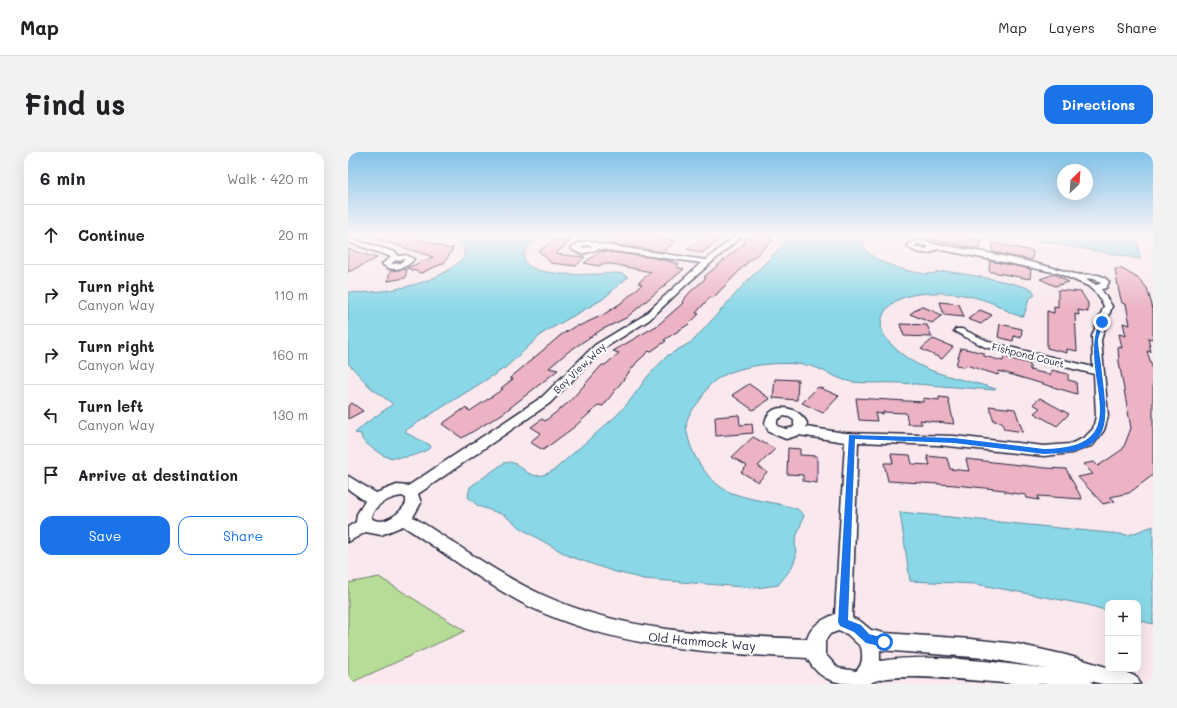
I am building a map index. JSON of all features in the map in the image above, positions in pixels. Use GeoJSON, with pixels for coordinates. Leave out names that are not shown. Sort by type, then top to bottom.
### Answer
{"type":"FeatureCollection","features":[{"type":"Feature","properties":{"kind":"street"},"geometry":{"type":"LineString","coordinates":[[692,260],[707,262]]}},
{"type":"Feature","properties":{"kind":"street","name":"Bay View Way"},"geometry":{"type":"LineString","coordinates":[[410,492],[546,400],[599,346],[646,318],[710,260]]}},
{"type":"Feature","properties":{"kind":"street"},"geometry":{"type":"LineString","coordinates":[[799,430],[811,434],[954,441],[1044,451],[1057,451],[1079,447],[1089,442],[1097,435],[1102,426],[1103,419],[1096,335],[1108,306],[1102,295],[1095,288],[1075,277],[1040,266],[1007,260]]}},
{"type":"Feature","properties":{"kind":"street","name":"Fishpond Court"},"geometry":{"type":"LineString","coordinates":[[959,331],[989,345],[1099,372]]}},
{"type":"Feature","properties":{"kind":"street"},"geometry":{"type":"LineString","coordinates":[[843,622],[852,437]]}},
{"type":"Feature","properties":{"kind":"street"},"geometry":{"type":"LineString","coordinates":[[348,482],[375,500]]}},
{"type":"Feature","properties":{"kind":"street"},"geometry":{"type":"LineString","coordinates":[[404,490],[410,492],[414,497],[414,503],[403,518],[383,528],[373,528],[365,525],[362,521],[363,514],[375,500],[394,491],[404,490]]}},
{"type":"Feature","properties":{"kind":"street","name":"Old Hammock Way"},"geometry":{"type":"LineString","coordinates":[[403,518],[524,594],[568,614],[597,624],[642,636],[681,641],[814,649]]}},
{"type":"Feature","properties":{"kind":"street"},"geometry":{"type":"LineString","coordinates":[[348,535],[365,525]]}},
{"type":"Feature","properties":{"kind":"street"},"geometry":{"type":"LineString","coordinates":[[868,673],[872,662],[871,650],[866,638],[858,629],[843,622],[837,622],[827,624],[819,631],[814,649],[818,665],[827,676],[837,683],[849,684],[860,680],[868,673],[890,668],[970,670],[1028,675],[1083,684]]}},
{"type":"Feature","properties":{"kind":"street"},"geometry":{"type":"LineString","coordinates":[[866,638],[884,642],[1000,651],[1058,662],[1105,674],[1130,684]]}},
{"type":"Feature","properties":{"kind":"green space"},"geometry":{"type":"Polygon","coordinates":[[[379,577],[465,631],[348,684],[348,583],[379,577]]]}},
{"type":"Feature","properties":{"kind":"water"},"geometry":{"type":"Polygon","coordinates":[[[461,260],[525,260],[532,268],[545,272],[560,274],[614,273],[623,274],[628,277],[603,299],[543,333],[505,368],[406,430],[406,433],[430,445],[431,447],[427,450],[411,456],[399,458],[382,455],[363,440],[361,434],[355,433],[393,404],[370,387],[348,363],[348,292],[377,292],[410,286],[426,281],[454,266],[461,260]]]}},
{"type":"Feature","properties":{"kind":"water"},"geometry":{"type":"Polygon","coordinates":[[[768,260],[879,260],[897,268],[919,273],[927,274],[948,272],[992,279],[1032,289],[1035,295],[1029,299],[1024,315],[1022,316],[1013,314],[997,305],[983,300],[959,294],[943,293],[913,295],[899,299],[888,307],[884,313],[881,322],[883,334],[903,355],[927,369],[996,389],[995,390],[901,383],[853,382],[843,380],[811,366],[787,363],[759,365],[733,371],[710,385],[689,416],[686,425],[690,444],[696,459],[706,473],[718,485],[732,493],[797,509],[804,515],[795,541],[796,557],[791,569],[778,585],[756,588],[644,579],[612,571],[569,556],[525,531],[504,515],[478,506],[468,497],[470,487],[504,463],[511,462],[516,464],[530,474],[536,476],[544,475],[554,470],[616,416],[629,402],[648,376],[667,356],[693,341],[768,260]]]}},
{"type":"Feature","properties":{"kind":"water"},"geometry":{"type":"Polygon","coordinates":[[[900,512],[1129,535],[1153,526],[1153,624],[1141,621],[1141,600],[1105,600],[1105,610],[1088,605],[976,584],[910,581],[900,512]]]}},
{"type":"Feature","properties":{"kind":"building"},"geometry":{"type":"Polygon","coordinates":[[[348,260],[373,260],[348,272],[348,260]]]}},
{"type":"Feature","properties":{"kind":"building"},"geometry":{"type":"Polygon","coordinates":[[[426,260],[446,260],[444,263],[421,273],[407,268],[426,260]]]}},
{"type":"Feature","properties":{"kind":"building"},"geometry":{"type":"Polygon","coordinates":[[[548,260],[582,260],[576,266],[551,263],[548,260]]]}},
{"type":"Feature","properties":{"kind":"building"},"geometry":{"type":"Polygon","coordinates":[[[588,260],[663,260],[679,264],[676,267],[684,269],[626,318],[601,330],[569,351],[549,368],[558,370],[502,414],[462,438],[442,424],[465,408],[470,411],[503,389],[501,388],[513,379],[510,378],[561,335],[577,325],[579,326],[603,315],[621,303],[642,284],[638,283],[651,272],[612,264],[602,264],[599,266],[584,263],[588,260]]]}},
{"type":"Feature","properties":{"kind":"building"},"geometry":{"type":"Polygon","coordinates":[[[724,260],[750,260],[713,298],[710,297],[696,313],[699,314],[689,324],[664,340],[666,341],[650,352],[649,351],[637,362],[603,406],[599,405],[573,428],[543,450],[530,442],[541,433],[531,427],[542,419],[545,421],[569,402],[602,365],[605,365],[619,353],[613,351],[658,325],[683,303],[682,302],[690,292],[706,278],[704,277],[724,260]]]}},
{"type":"Feature","properties":{"kind":"building"},"geometry":{"type":"Polygon","coordinates":[[[990,261],[1031,269],[1030,279],[989,271],[990,261]]]}},
{"type":"Feature","properties":{"kind":"building"},"geometry":{"type":"Polygon","coordinates":[[[407,269],[405,278],[388,281],[390,271],[407,269]]]}},
{"type":"Feature","properties":{"kind":"building"},"geometry":{"type":"Polygon","coordinates":[[[1115,269],[1122,269],[1139,279],[1147,288],[1153,309],[1153,339],[1148,338],[1151,352],[1147,351],[1153,370],[1153,475],[1129,493],[1110,497],[1115,501],[1103,504],[1078,477],[1093,474],[1083,464],[1094,462],[1098,466],[1123,449],[1131,428],[1119,362],[1118,347],[1122,348],[1119,334],[1126,336],[1123,323],[1130,325],[1126,304],[1122,303],[1119,292],[1115,269]]]}},
{"type":"Feature","properties":{"kind":"building"},"geometry":{"type":"Polygon","coordinates":[[[1054,274],[1069,282],[1055,286],[1040,279],[1054,274]]]}},
{"type":"Feature","properties":{"kind":"building"},"geometry":{"type":"Polygon","coordinates":[[[1058,290],[1081,292],[1088,303],[1088,312],[1078,310],[1079,315],[1075,314],[1077,351],[1067,349],[1067,353],[1047,348],[1047,311],[1054,313],[1054,306],[1058,307],[1058,290]]]}},
{"type":"Feature","properties":{"kind":"building"},"geometry":{"type":"Polygon","coordinates":[[[940,302],[959,304],[964,317],[944,315],[940,302]]]}},
{"type":"Feature","properties":{"kind":"building"},"geometry":{"type":"Polygon","coordinates":[[[921,306],[942,315],[932,323],[910,314],[921,306]]]}},
{"type":"Feature","properties":{"kind":"building"},"geometry":{"type":"Polygon","coordinates":[[[980,310],[992,315],[981,324],[968,319],[980,310]]]}},
{"type":"Feature","properties":{"kind":"building"},"geometry":{"type":"Polygon","coordinates":[[[900,324],[927,325],[932,337],[904,336],[900,324]]]}},
{"type":"Feature","properties":{"kind":"building"},"geometry":{"type":"Polygon","coordinates":[[[1000,324],[1022,329],[1021,338],[1014,336],[1013,341],[998,337],[1000,324]]]}},
{"type":"Feature","properties":{"kind":"building"},"geometry":{"type":"Polygon","coordinates":[[[933,339],[953,347],[942,359],[921,349],[933,339]]]}},
{"type":"Feature","properties":{"kind":"building"},"geometry":{"type":"Polygon","coordinates":[[[961,348],[984,353],[984,356],[1003,361],[1004,357],[1030,364],[1030,370],[1051,375],[1051,370],[1068,374],[1068,380],[1076,382],[1077,394],[999,371],[998,375],[966,365],[965,367],[956,365],[961,348]]]}},
{"type":"Feature","properties":{"kind":"building"},"geometry":{"type":"Polygon","coordinates":[[[775,379],[798,380],[797,400],[773,398],[775,379]]]}},
{"type":"Feature","properties":{"kind":"building"},"geometry":{"type":"Polygon","coordinates":[[[749,384],[770,399],[753,410],[732,395],[749,384]]]}},
{"type":"Feature","properties":{"kind":"building"},"geometry":{"type":"Polygon","coordinates":[[[818,387],[839,396],[823,413],[802,403],[818,387]]]}},
{"type":"Feature","properties":{"kind":"building"},"geometry":{"type":"Polygon","coordinates":[[[939,397],[948,398],[954,424],[920,420],[922,424],[908,424],[906,413],[883,412],[883,414],[875,413],[877,421],[859,420],[856,398],[923,402],[923,398],[939,400],[939,397]]]}},
{"type":"Feature","properties":{"kind":"building"},"geometry":{"type":"Polygon","coordinates":[[[1040,398],[1069,414],[1057,426],[1034,413],[1040,408],[1033,404],[1040,398]]]}},
{"type":"Feature","properties":{"kind":"building"},"geometry":{"type":"Polygon","coordinates":[[[352,403],[363,411],[348,419],[348,406],[352,403]]]}},
{"type":"Feature","properties":{"kind":"building"},"geometry":{"type":"Polygon","coordinates":[[[989,406],[1015,409],[1023,432],[1004,429],[1002,422],[994,421],[989,406]]]}},
{"type":"Feature","properties":{"kind":"building"},"geometry":{"type":"Polygon","coordinates":[[[739,415],[740,425],[752,424],[753,433],[716,436],[715,417],[739,415]]]}},
{"type":"Feature","properties":{"kind":"building"},"geometry":{"type":"Polygon","coordinates":[[[753,437],[775,449],[758,466],[767,472],[758,482],[741,472],[747,466],[732,457],[753,437]]]}},
{"type":"Feature","properties":{"kind":"building"},"geometry":{"type":"Polygon","coordinates":[[[788,448],[800,449],[800,455],[817,456],[817,483],[803,481],[803,475],[787,474],[788,448]]]}},
{"type":"Feature","properties":{"kind":"building"},"geometry":{"type":"Polygon","coordinates":[[[891,454],[910,455],[912,464],[930,465],[927,456],[947,458],[950,469],[969,471],[966,459],[1066,469],[1082,499],[1038,496],[1039,500],[1027,498],[1026,495],[1005,492],[1005,490],[888,481],[884,463],[893,463],[891,454]]]}},
{"type":"Feature","properties":{"kind":"route"},"geometry":{"type":"LineString","coordinates":[[884,642],[866,638],[858,629],[848,623],[843,622],[850,503],[852,437],[954,441],[1044,451],[1057,451],[1079,447],[1089,442],[1097,435],[1102,426],[1103,419],[1096,340],[1096,335],[1102,322]]}}]}
